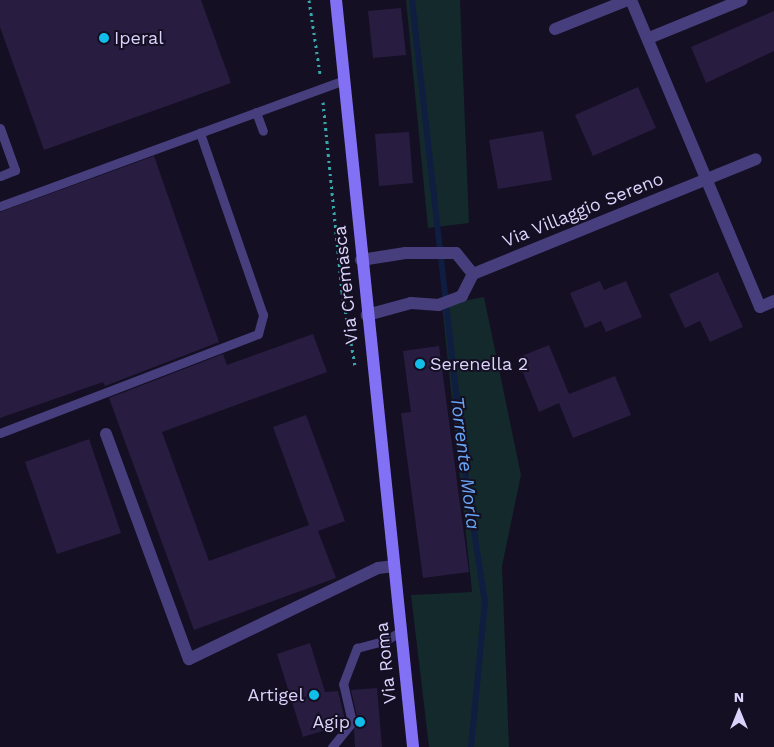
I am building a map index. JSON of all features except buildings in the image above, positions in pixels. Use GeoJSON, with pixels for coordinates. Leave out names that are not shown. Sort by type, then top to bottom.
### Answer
{"type":"FeatureCollection","features":[{"type":"Feature","properties":{"kind":"main road","name":"Via Cremasca"},"geometry":{"type":"LineString","coordinates":[[336,0],[394,571]]}},
{"type":"Feature","properties":{"kind":"main road","name":"Via Roma"},"geometry":{"type":"LineString","coordinates":[[394,571],[413,747]]}},
{"type":"Feature","properties":{"kind":"street"},"geometry":{"type":"LineString","coordinates":[[555,29],[629,0],[649,38],[760,306],[774,301]]}},
{"type":"Feature","properties":{"kind":"street"},"geometry":{"type":"LineString","coordinates":[[649,38],[742,0]]}},
{"type":"Feature","properties":{"kind":"street","name":"Via Villaggio Sereno"},"geometry":{"type":"LineString","coordinates":[[473,274],[756,159]]}},
{"type":"Feature","properties":{"kind":"street"},"geometry":{"type":"LineString","coordinates":[[361,260],[405,253],[456,254],[473,274],[462,296],[439,306],[411,303],[367,316]]}},
{"type":"Feature","properties":{"kind":"street"},"geometry":{"type":"LineString","coordinates":[[106,434],[190,659],[378,568],[394,571]]}},
{"type":"Feature","properties":{"kind":"lane"},"geometry":{"type":"LineString","coordinates":[[0,206],[344,80]]}},
{"type":"Feature","properties":{"kind":"lane"},"geometry":{"type":"LineString","coordinates":[[256,112],[263,131]]}},
{"type":"Feature","properties":{"kind":"lane"},"geometry":{"type":"LineString","coordinates":[[0,128],[15,170],[0,176]]}},
{"type":"Feature","properties":{"kind":"lane"},"geometry":{"type":"LineString","coordinates":[[0,433],[258,334],[263,316],[200,133]]}},
{"type":"Feature","properties":{"kind":"lane"},"geometry":{"type":"LineString","coordinates":[[332,747],[352,722],[343,684],[357,648],[386,640],[400,632]]}},
{"type":"Feature","properties":{"kind":"path"},"geometry":{"type":"LineString","coordinates":[[309,0],[322,88],[342,292],[356,374]]}},
{"type":"Feature","properties":{"kind":"green space"},"geometry":{"type":"Polygon","coordinates":[[[406,0],[460,0],[469,223],[428,228],[406,0]]]}},
{"type":"Feature","properties":{"kind":"green space"},"geometry":{"type":"Polygon","coordinates":[[[484,297],[521,475],[502,566],[509,747],[429,747],[411,595],[472,592],[442,305],[484,297]]]}},
{"type":"Feature","properties":{"kind":"waterway","name":"Torrente Morla"},"geometry":{"type":"LineString","coordinates":[[412,0],[465,472],[485,602],[471,747]]}},
{"type":"Feature","properties":{"kind":"place","name":"Iperal"},"geometry":{"type":"Point","coordinates":[104,38]}},
{"type":"Feature","properties":{"kind":"place","name":"Serenella 2"},"geometry":{"type":"Point","coordinates":[420,364]}},
{"type":"Feature","properties":{"kind":"place","name":"Artigel"},"geometry":{"type":"Point","coordinates":[314,695]}},
{"type":"Feature","properties":{"kind":"place","name":"Agip"},"geometry":{"type":"Point","coordinates":[360,722]}}]}
